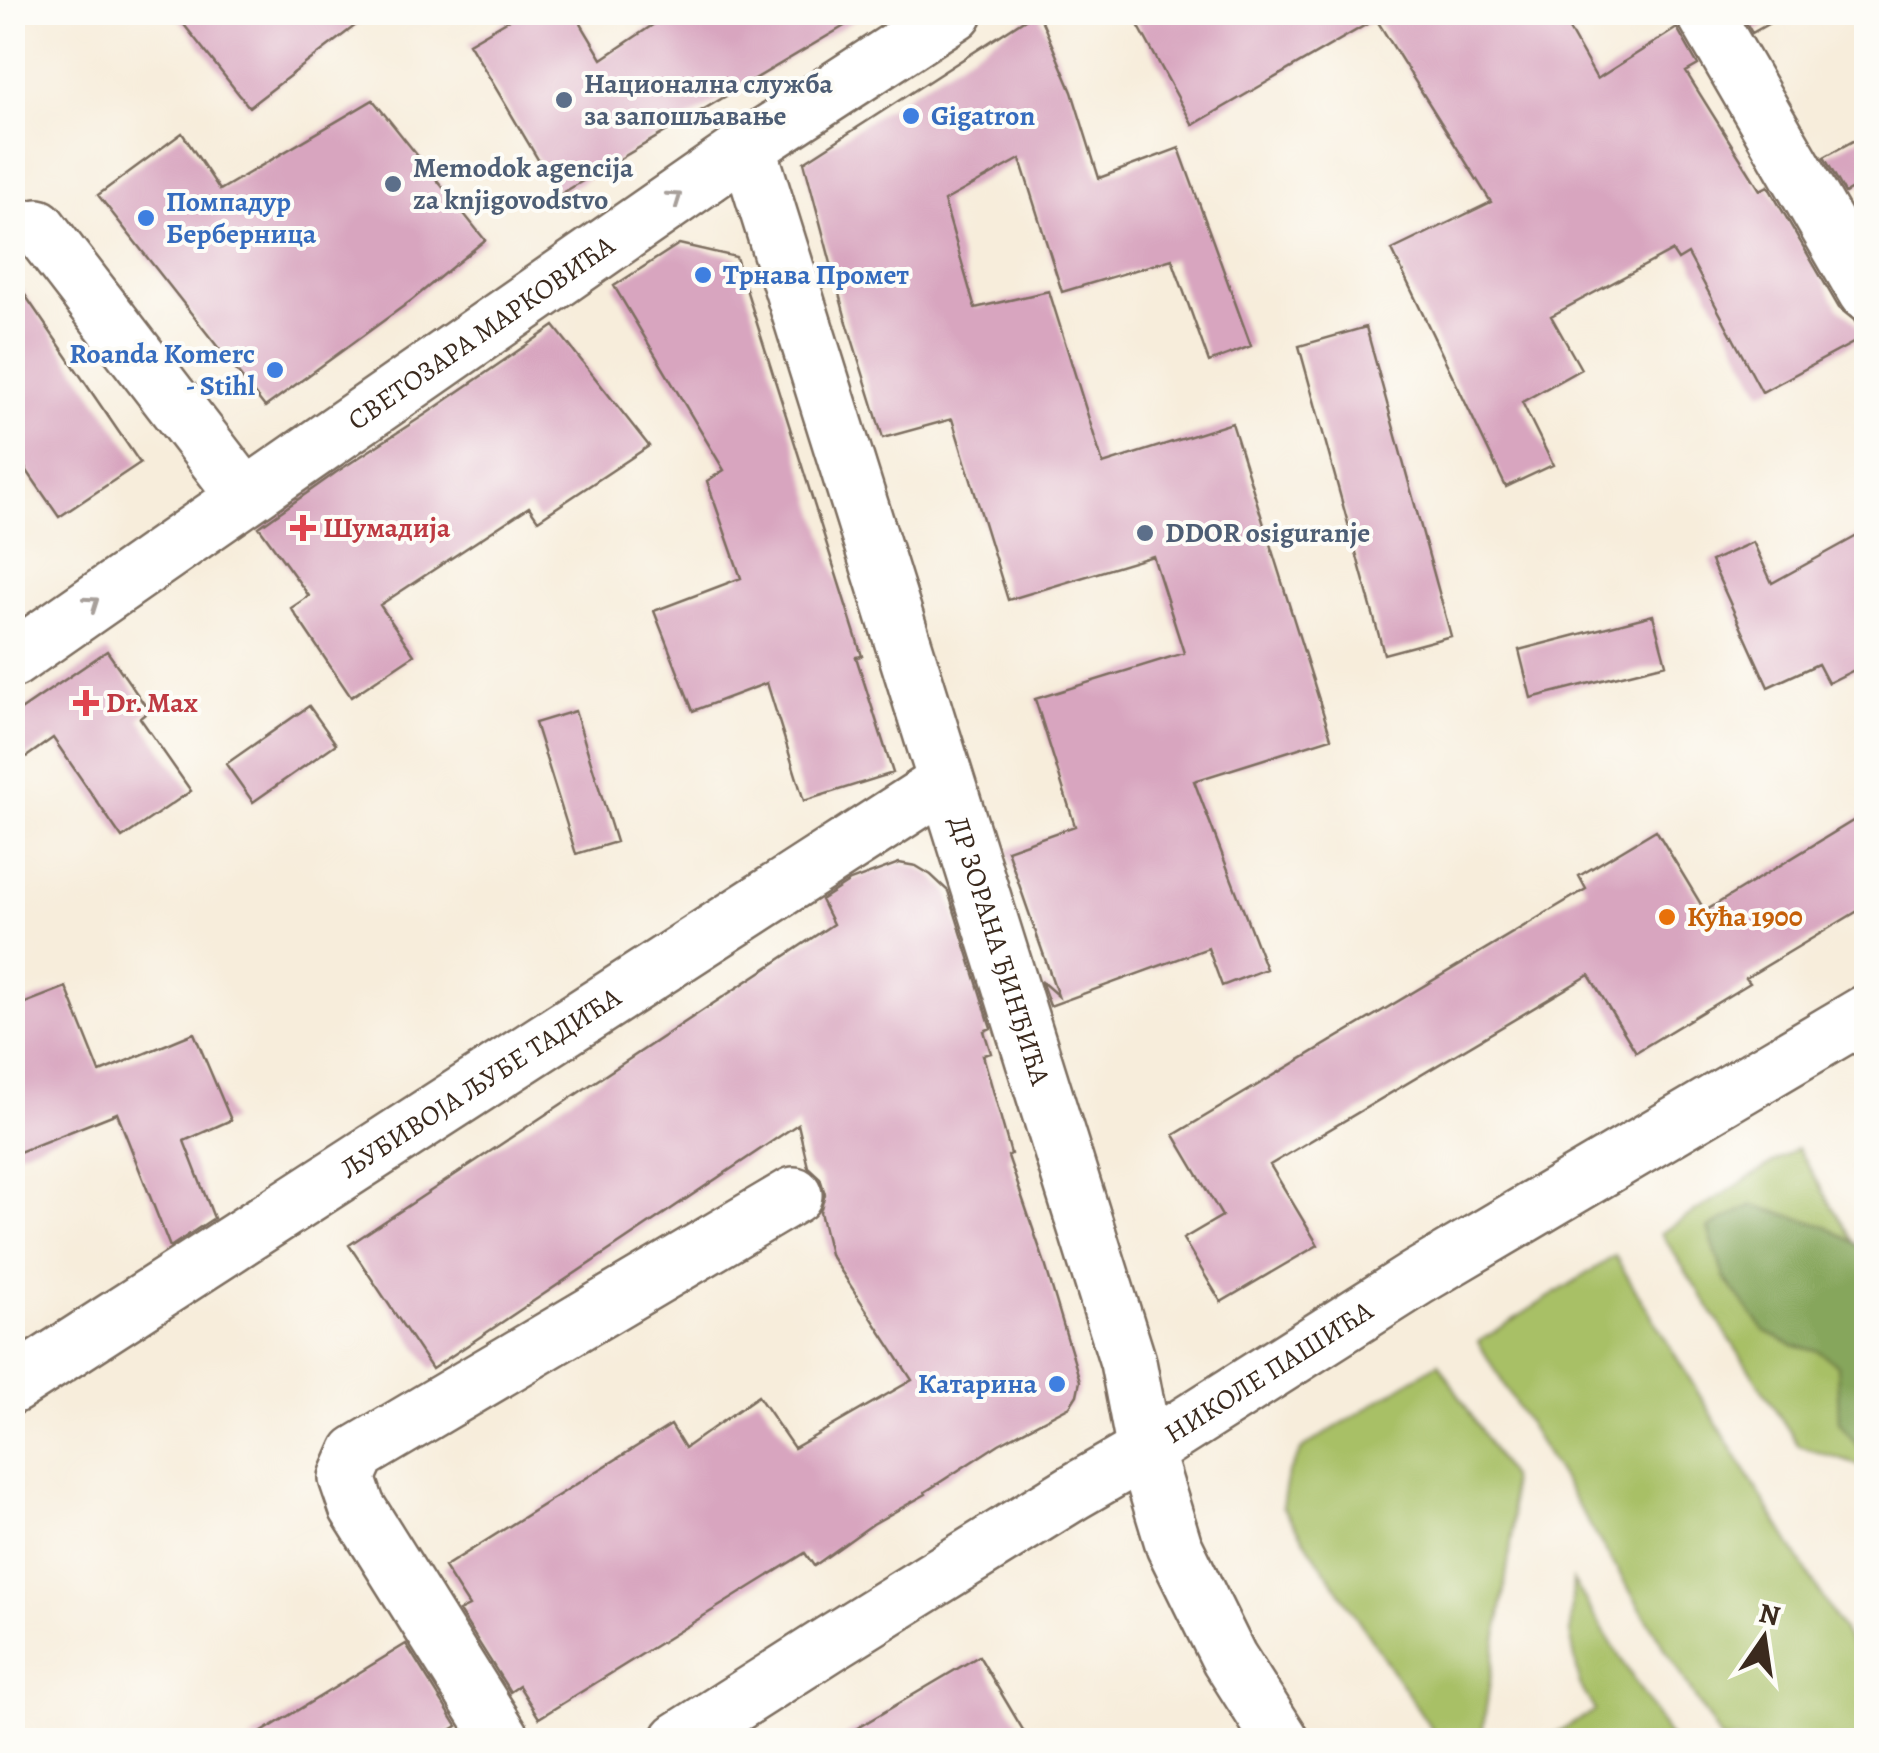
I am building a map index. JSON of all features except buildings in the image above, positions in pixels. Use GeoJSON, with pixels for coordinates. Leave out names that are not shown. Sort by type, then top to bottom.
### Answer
{"type":"FeatureCollection","features":[{"type":"Feature","properties":{"kind":"street","name":"СВЕТОЗАРА МАРКОВИЋА"},"geometry":{"type":"LineString","coordinates":[[12,660],[748,147],[955,12]]}},
{"type":"Feature","properties":{"kind":"street"},"geometry":{"type":"LineString","coordinates":[[1704,12],[1866,292]]}},
{"type":"Feature","properties":{"kind":"street","name":"ДР ЗОРАНА ЂИНЂИЋА"},"geometry":{"type":"LineString","coordinates":[[748,147],[1128,1362],[1145,1451],[1174,1546],[1229,1658],[1281,1740]]}},
{"type":"Feature","properties":{"kind":"street"},"geometry":{"type":"LineString","coordinates":[[38,227],[245,496]]}},
{"type":"Feature","properties":{"kind":"street","name":"ЉУБИВОЈА ЉУБЕ ТАДИЋА"},"geometry":{"type":"LineString","coordinates":[[12,1386],[946,782]]}},
{"type":"Feature","properties":{"kind":"street","name":"НИКОЛЕ ПАШИЋА"},"geometry":{"type":"LineString","coordinates":[[679,1740],[1417,1278],[1866,1013]]}},
{"type":"Feature","properties":{"kind":"street"},"geometry":{"type":"LineString","coordinates":[[504,1740],[357,1507],[347,1478],[358,1453],[794,1195]]}},
{"type":"Feature","properties":{"kind":"green space"},"geometry":{"type":"Polygon","coordinates":[[[1797,1148],[1866,1262],[1866,1459],[1858,1465],[1799,1446],[1661,1233],[1797,1148]]]}},
{"type":"Feature","properties":{"kind":"green space"},"geometry":{"type":"Polygon","coordinates":[[[1752,1205],[1826,1226],[1866,1250],[1864,1454],[1839,1422],[1837,1365],[1818,1351],[1795,1346],[1765,1331],[1724,1277],[1708,1228],[1752,1205]]]}},
{"type":"Feature","properties":{"kind":"green space"},"geometry":{"type":"Polygon","coordinates":[[[1615,1256],[1866,1669],[1866,1740],[1721,1740],[1478,1342],[1615,1256]]]}},
{"type":"Feature","properties":{"kind":"green space"},"geometry":{"type":"Polygon","coordinates":[[[1439,1363],[1510,1478],[1513,1531],[1481,1740],[1439,1740],[1282,1506],[1288,1473],[1303,1448],[1439,1363]]]}},
{"type":"Feature","properties":{"kind":"green space"},"geometry":{"type":"Polygon","coordinates":[[[1573,1581],[1671,1740],[1544,1740],[1595,1711],[1580,1685],[1570,1633],[1573,1581]]]}},
{"type":"Feature","properties":{"kind":"place","name":"Национална служба за запошљавање"},"geometry":{"type":"Point","coordinates":[564,100]}},
{"type":"Feature","properties":{"kind":"place","name":"Gigatron"},"geometry":{"type":"Point","coordinates":[911,116]}},
{"type":"Feature","properties":{"kind":"place","name":"Memodok agencija za knjigovodstvo"},"geometry":{"type":"Point","coordinates":[393,184]}},
{"type":"Feature","properties":{"kind":"place","name":"Помпадур Берберница"},"geometry":{"type":"Point","coordinates":[146,218]}},
{"type":"Feature","properties":{"kind":"place","name":"Трнава Промет"},"geometry":{"type":"Point","coordinates":[703,275]}},
{"type":"Feature","properties":{"kind":"place","name":"Roanda Komerc - Stihl"},"geometry":{"type":"Point","coordinates":[275,370]}},
{"type":"Feature","properties":{"kind":"place","name":"Шумадија"},"geometry":{"type":"Point","coordinates":[303,528]}},
{"type":"Feature","properties":{"kind":"place","name":"DDOR osiguranje"},"geometry":{"type":"Point","coordinates":[1145,533]}},
{"type":"Feature","properties":{"kind":"place","name":"Dr. Max"},"geometry":{"type":"Point","coordinates":[86,703]}},
{"type":"Feature","properties":{"kind":"place","name":"Кућа 1900"},"geometry":{"type":"Point","coordinates":[1667,917]}},
{"type":"Feature","properties":{"kind":"place","name":"Катарина"},"geometry":{"type":"Point","coordinates":[1057,1384]}}]}
